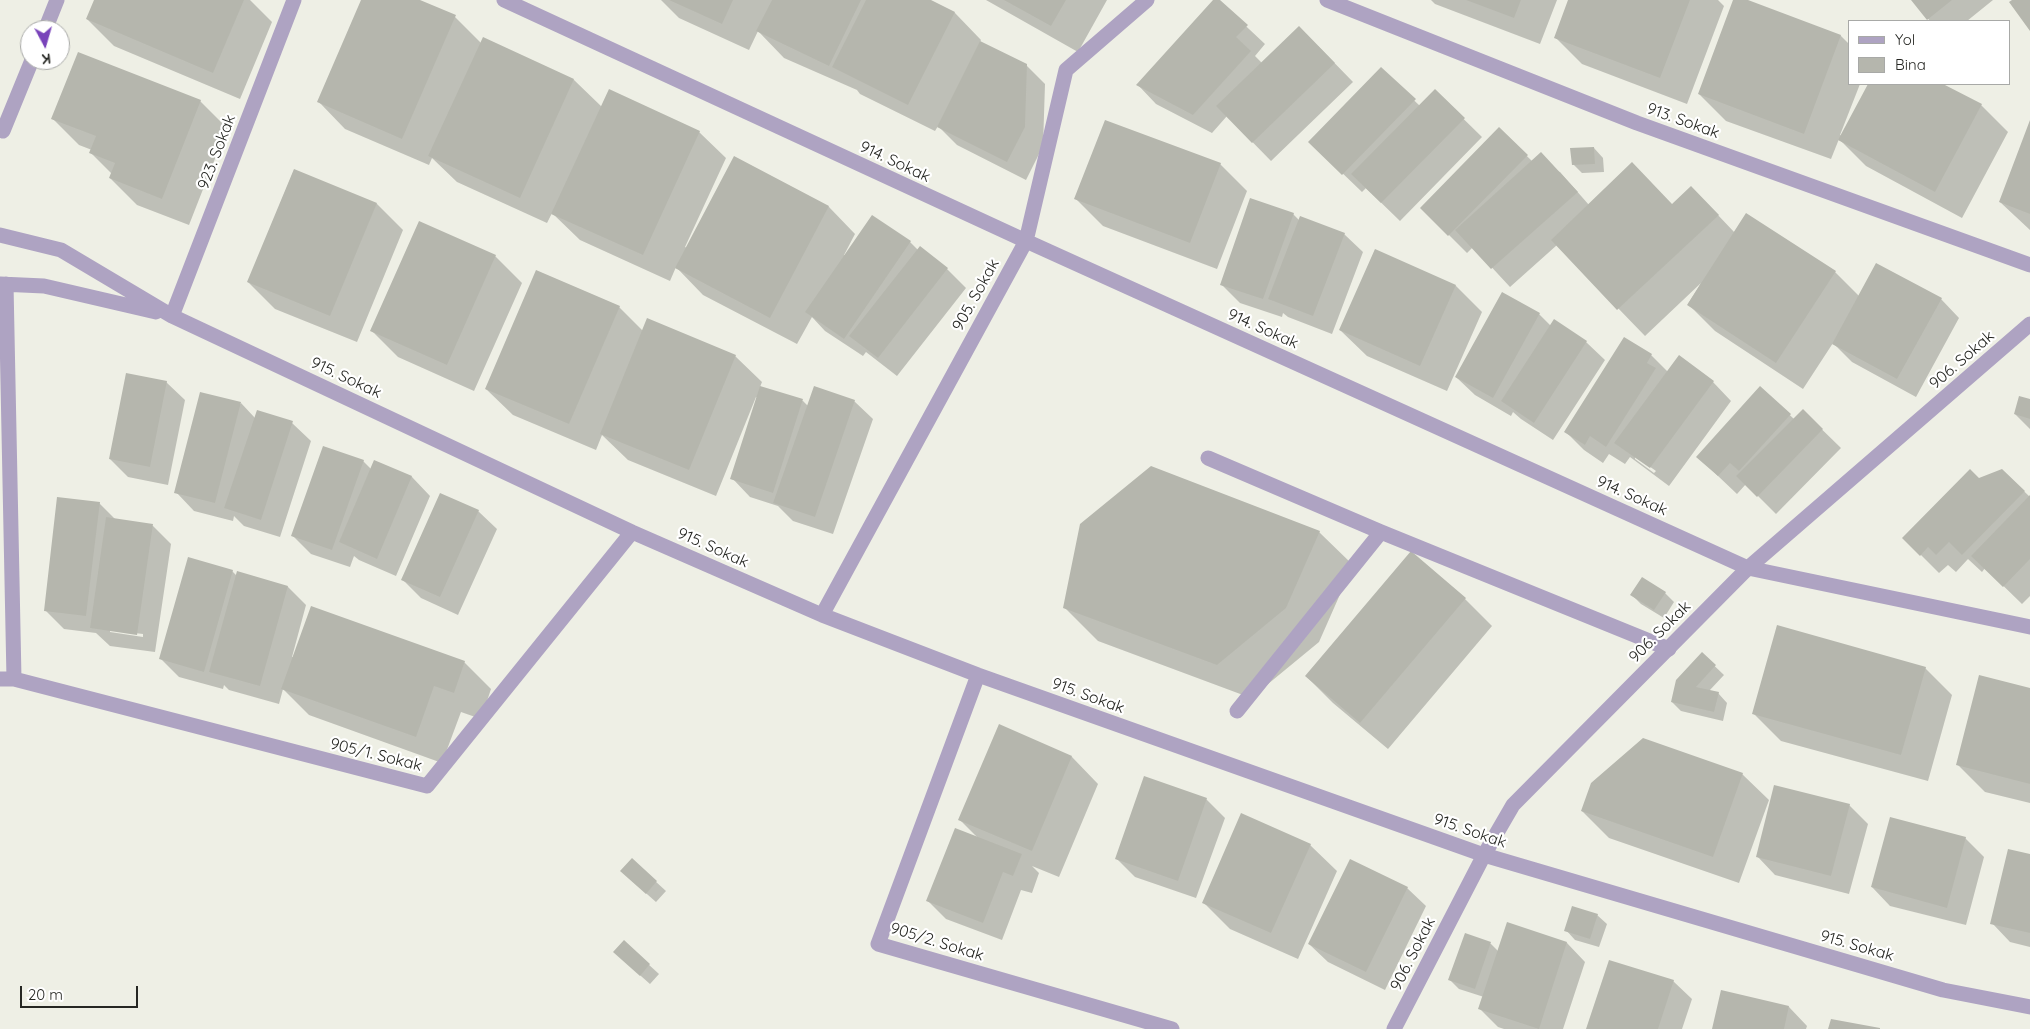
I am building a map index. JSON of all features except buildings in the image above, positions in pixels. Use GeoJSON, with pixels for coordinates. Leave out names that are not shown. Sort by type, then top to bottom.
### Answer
{"type":"FeatureCollection","features":[{"type":"Feature","properties":{"kind":"street"},"geometry":{"type":"LineString","coordinates":[[49,20],[57,0]]}},
{"type":"Feature","properties":{"kind":"street","name":"923. Sokak"},"geometry":{"type":"LineString","coordinates":[[172,316],[294,0]]}},
{"type":"Feature","properties":{"kind":"street","name":"914. Sokak"},"geometry":{"type":"LineString","coordinates":[[504,0],[1026,241],[1748,568],[2030,627]]}},
{"type":"Feature","properties":{"kind":"street","name":"905. Sokak"},"geometry":{"type":"LineString","coordinates":[[822,615],[1026,241],[1066,70],[1147,0]]}},
{"type":"Feature","properties":{"kind":"street","name":"913. Sokak"},"geometry":{"type":"LineString","coordinates":[[1326,0],[1637,123],[2030,265]]}},
{"type":"Feature","properties":{"kind":"street"},"geometry":{"type":"LineString","coordinates":[[3,131],[28,70]]}},
{"type":"Feature","properties":{"kind":"street","name":"915. Sokak"},"geometry":{"type":"LineString","coordinates":[[0,235],[61,250],[172,316],[632,532],[822,615],[978,675],[1484,855],[1943,990],[2030,1007]]}},
{"type":"Feature","properties":{"kind":"street"},"geometry":{"type":"LineString","coordinates":[[3,284],[7,679]]}},
{"type":"Feature","properties":{"kind":"street","name":"915. Sokak"},"geometry":{"type":"LineString","coordinates":[[3,284],[44,286],[172,316]]}},
{"type":"Feature","properties":{"kind":"street","name":"906. Sokak"},"geometry":{"type":"LineString","coordinates":[[1394,1029],[1484,855],[1513,805],[1748,568],[2030,324]]}},
{"type":"Feature","properties":{"kind":"street"},"geometry":{"type":"LineString","coordinates":[[1208,458],[1381,532],[1668,649]]}},
{"type":"Feature","properties":{"kind":"street","name":"905/1. Sokak"},"geometry":{"type":"LineString","coordinates":[[7,679],[427,786],[632,532]]}},
{"type":"Feature","properties":{"kind":"street"},"geometry":{"type":"LineString","coordinates":[[1237,710],[1381,532]]}},
{"type":"Feature","properties":{"kind":"street","name":"905/2. Sokak"},"geometry":{"type":"LineString","coordinates":[[978,675],[878,944],[1172,1029]]}}]}
